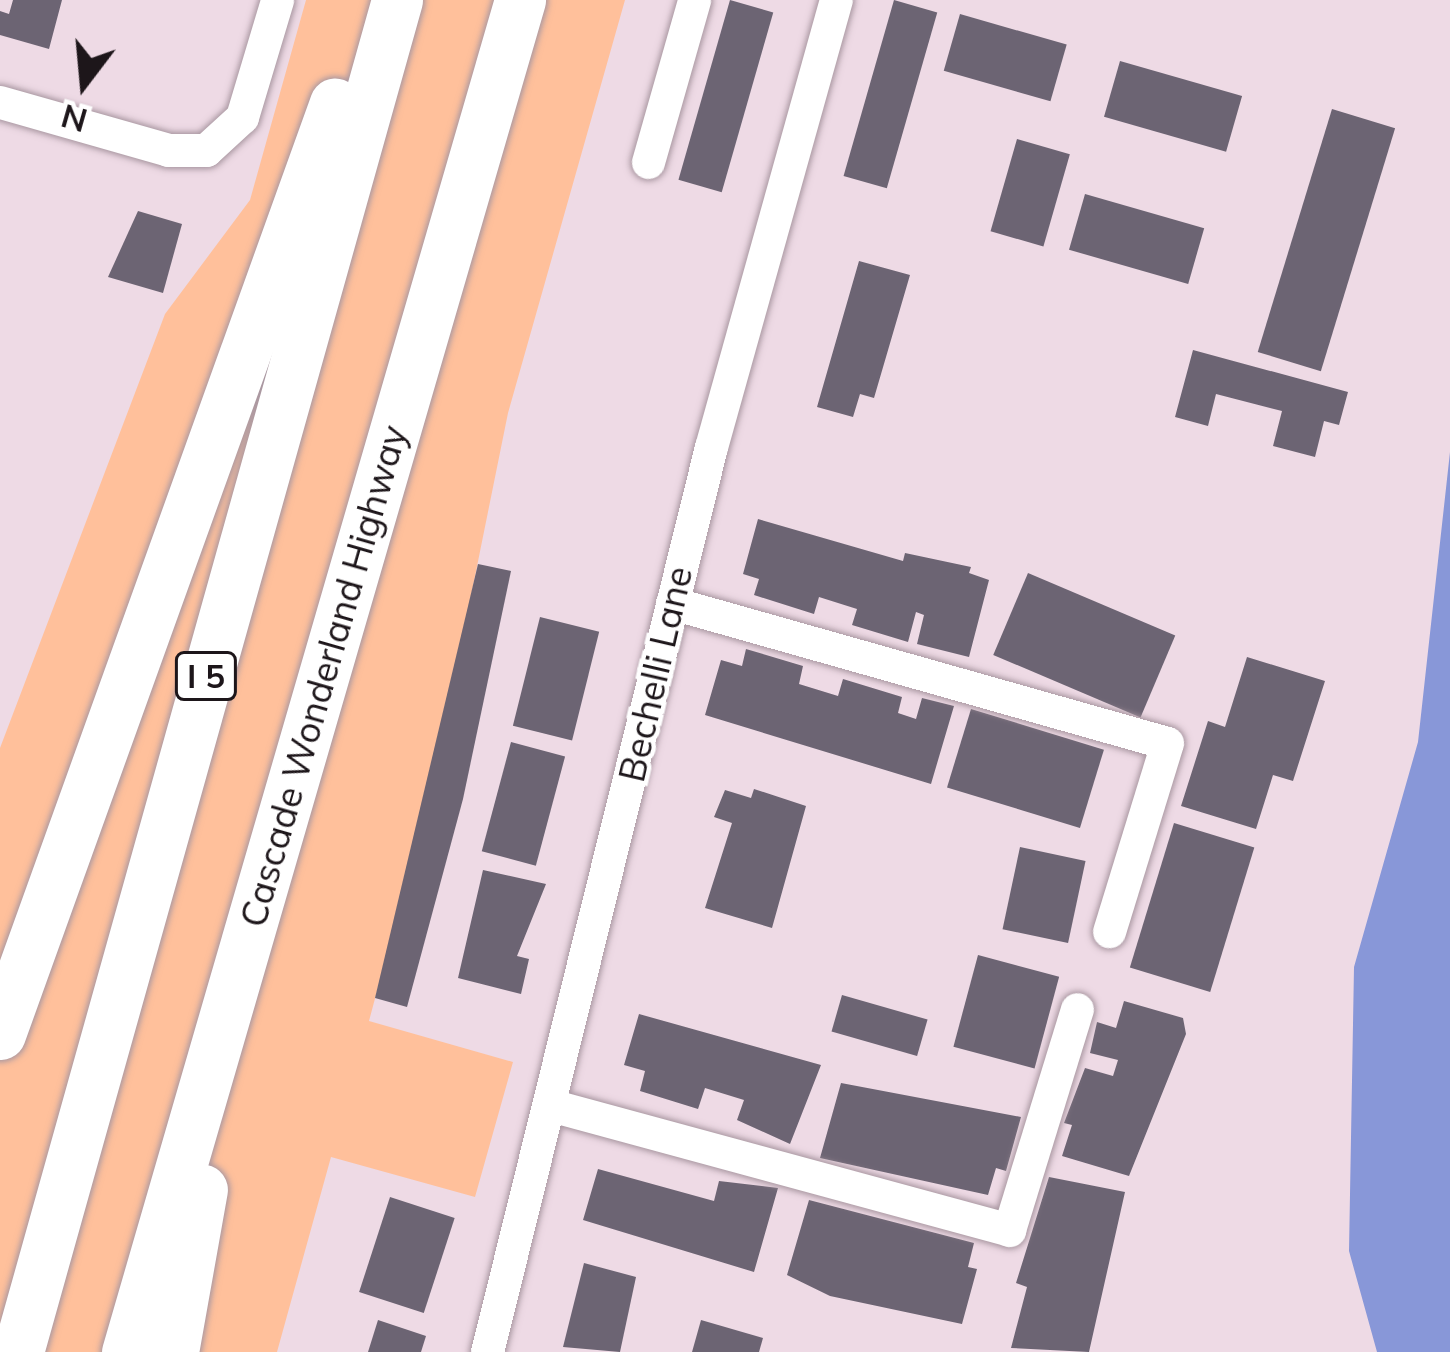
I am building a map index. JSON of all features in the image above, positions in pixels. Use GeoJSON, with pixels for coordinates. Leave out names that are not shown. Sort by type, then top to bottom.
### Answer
{"type":"FeatureCollection","features":[{"type":"Feature","properties":{"kind":"highway"},"geometry":{"type":"LineString","coordinates":[[0,1034],[346,69],[396,0]]}},
{"type":"Feature","properties":{"kind":"highway","name":"I 5"},"geometry":{"type":"LineString","coordinates":[[18,1352],[396,0]]}},
{"type":"Feature","properties":{"kind":"highway","name":"Cascade Wonderland Highway"},"geometry":{"type":"LineString","coordinates":[[127,1352],[520,0]]}},
{"type":"Feature","properties":{"kind":"highway"},"geometry":{"type":"LineString","coordinates":[[173,1352],[235,982]]}},
{"type":"Feature","properties":{"kind":"street"},"geometry":{"type":"LineString","coordinates":[[0,102],[168,150],[206,150],[242,116],[278,0]]}},
{"type":"Feature","properties":{"kind":"street"},"geometry":{"type":"LineString","coordinates":[[648,162],[694,0]]}},
{"type":"Feature","properties":{"kind":"street","name":"Bechelli Lane"},"geometry":{"type":"LineString","coordinates":[[487,1352],[825,3]]}},
{"type":"Feature","properties":{"kind":"street"},"geometry":{"type":"LineString","coordinates":[[672,603],[1167,743],[1109,932]]}},
{"type":"Feature","properties":{"kind":"street"},"geometry":{"type":"LineString","coordinates":[[550,1105],[1009,1230],[1077,1009]]}},
{"type":"Feature","properties":{"kind":"shaded area"},"geometry":{"type":"Polygon","coordinates":[[[306,0],[625,0],[508,413],[435,774],[369,1021],[513,1062],[475,1197],[331,1157],[277,1352],[0,1352],[0,748],[165,314],[250,200],[306,0]]]}},
{"type":"Feature","properties":{"kind":"water"},"geometry":{"type":"Polygon","coordinates":[[[1450,452],[1450,1352],[1377,1352],[1349,1251],[1354,967],[1418,742],[1450,452]]]}},
{"type":"Feature","properties":{"kind":"building"},"geometry":{"type":"Polygon","coordinates":[[[13,0],[62,0],[49,49],[0,35],[0,11],[9,14],[13,0]]]}},
{"type":"Feature","properties":{"kind":"building"},"geometry":{"type":"Polygon","coordinates":[[[730,0],[773,12],[722,192],[678,180],[730,0]]]}},
{"type":"Feature","properties":{"kind":"building"},"geometry":{"type":"Polygon","coordinates":[[[894,0],[937,12],[887,188],[844,176],[894,0]]]}},
{"type":"Feature","properties":{"kind":"building"},"geometry":{"type":"Polygon","coordinates":[[[960,14],[1067,45],[1050,101],[944,71],[960,14]]]}},
{"type":"Feature","properties":{"kind":"building"},"geometry":{"type":"Polygon","coordinates":[[[1120,61],[1242,96],[1226,152],[1104,117],[1120,61]]]}},
{"type":"Feature","properties":{"kind":"building"},"geometry":{"type":"Polygon","coordinates":[[[1332,109],[1395,128],[1321,371],[1258,352],[1332,109]]]}},
{"type":"Feature","properties":{"kind":"building"},"geometry":{"type":"Polygon","coordinates":[[[1017,139],[1070,154],[1043,246],[991,231],[1017,139]]]}},
{"type":"Feature","properties":{"kind":"building"},"geometry":{"type":"Polygon","coordinates":[[[1085,194],[1204,228],[1188,284],[1069,250],[1085,194]]]}},
{"type":"Feature","properties":{"kind":"building"},"geometry":{"type":"Polygon","coordinates":[[[138,211],[182,224],[163,293],[108,277],[138,211]]]}},
{"type":"Feature","properties":{"kind":"building"},"geometry":{"type":"Polygon","coordinates":[[[859,261],[910,275],[874,398],[860,394],[853,417],[817,407],[859,261]]]}},
{"type":"Feature","properties":{"kind":"building"},"geometry":{"type":"Polygon","coordinates":[[[1193,350],[1348,392],[1339,425],[1324,421],[1315,457],[1273,446],[1282,411],[1216,394],[1208,426],[1175,417],[1193,350]]]}},
{"type":"Feature","properties":{"kind":"building"},"geometry":{"type":"Polygon","coordinates":[[[758,519],[903,561],[905,553],[971,567],[969,573],[989,580],[969,657],[917,644],[924,615],[916,612],[908,642],[852,625],[857,609],[819,597],[814,614],[754,595],[759,579],[743,574],[758,519]]]}},
{"type":"Feature","properties":{"kind":"building"},"geometry":{"type":"Polygon","coordinates":[[[478,564],[511,571],[463,799],[407,1007],[375,998],[478,564]]]}},
{"type":"Feature","properties":{"kind":"building"},"geometry":{"type":"Polygon","coordinates":[[[1028,573],[1175,636],[1141,717],[993,655],[1028,573]]]}},
{"type":"Feature","properties":{"kind":"building"},"geometry":{"type":"Polygon","coordinates":[[[540,617],[599,632],[572,740],[513,726],[540,617]]]}},
{"type":"Feature","properties":{"kind":"building"},"geometry":{"type":"Polygon","coordinates":[[[746,649],[803,666],[799,684],[838,696],[843,679],[902,697],[898,713],[916,719],[922,698],[954,706],[931,784],[705,715],[721,660],[742,666],[746,649]]]}},
{"type":"Feature","properties":{"kind":"building"},"geometry":{"type":"Polygon","coordinates":[[[1247,657],[1325,681],[1293,781],[1273,775],[1256,829],[1181,806],[1208,721],[1225,727],[1247,657]]]}},
{"type":"Feature","properties":{"kind":"building"},"geometry":{"type":"Polygon","coordinates":[[[971,709],[1104,750],[1080,828],[947,787],[971,709]]]}},
{"type":"Feature","properties":{"kind":"building"},"geometry":{"type":"Polygon","coordinates":[[[511,742],[565,756],[536,866],[482,851],[511,742]]]}},
{"type":"Feature","properties":{"kind":"building"},"geometry":{"type":"Polygon","coordinates":[[[754,789],[806,806],[772,928],[705,908],[732,823],[714,817],[725,790],[751,798],[754,789]]]}},
{"type":"Feature","properties":{"kind":"building"},"geometry":{"type":"Polygon","coordinates":[[[1174,823],[1254,848],[1210,992],[1130,967],[1174,823]]]}},
{"type":"Feature","properties":{"kind":"building"},"geometry":{"type":"Polygon","coordinates":[[[1020,847],[1086,861],[1068,943],[1003,929],[1020,847]]]}},
{"type":"Feature","properties":{"kind":"building"},"geometry":{"type":"Polygon","coordinates":[[[483,870],[546,884],[517,956],[529,959],[521,994],[458,978],[483,870]]]}},
{"type":"Feature","properties":{"kind":"building"},"geometry":{"type":"Polygon","coordinates":[[[978,955],[1059,977],[1035,1069],[953,1047],[978,955]]]}},
{"type":"Feature","properties":{"kind":"building"},"geometry":{"type":"Polygon","coordinates":[[[842,995],[928,1020],[917,1056],[832,1032],[842,995]]]}},
{"type":"Feature","properties":{"kind":"building"},"geometry":{"type":"Polygon","coordinates":[[[1124,1001],[1183,1018],[1186,1034],[1129,1176],[1062,1156],[1072,1125],[1064,1123],[1085,1068],[1113,1076],[1118,1060],[1090,1053],[1097,1022],[1116,1028],[1124,1001]]]}},
{"type":"Feature","properties":{"kind":"building"},"geometry":{"type":"Polygon","coordinates":[[[639,1014],[821,1065],[790,1144],[737,1120],[744,1100],[705,1088],[698,1109],[640,1091],[645,1071],[624,1065],[639,1014]]]}},
{"type":"Feature","properties":{"kind":"building"},"geometry":{"type":"Polygon","coordinates":[[[841,1083],[1021,1117],[1006,1171],[996,1168],[988,1195],[820,1158],[841,1083]]]}},
{"type":"Feature","properties":{"kind":"building"},"geometry":{"type":"Polygon","coordinates":[[[598,1169],[714,1201],[719,1181],[778,1188],[754,1272],[583,1220],[598,1169]]]}},
{"type":"Feature","properties":{"kind":"building"},"geometry":{"type":"Polygon","coordinates":[[[1049,1177],[1125,1192],[1089,1352],[1011,1348],[1027,1287],[1016,1283],[1049,1177]]]}},
{"type":"Feature","properties":{"kind":"building"},"geometry":{"type":"Polygon","coordinates":[[[390,1197],[455,1218],[424,1313],[359,1292],[390,1197]]]}},
{"type":"Feature","properties":{"kind":"building"},"geometry":{"type":"Polygon","coordinates":[[[809,1200],[974,1243],[968,1267],[977,1269],[962,1324],[830,1296],[787,1275],[809,1200]]]}},
{"type":"Feature","properties":{"kind":"building"},"geometry":{"type":"Polygon","coordinates":[[[584,1263],[636,1277],[620,1352],[563,1347],[584,1263]]]}},
{"type":"Feature","properties":{"kind":"building"},"geometry":{"type":"Polygon","coordinates":[[[378,1320],[426,1336],[421,1352],[368,1352],[378,1320]]]}},
{"type":"Feature","properties":{"kind":"building"},"geometry":{"type":"Polygon","coordinates":[[[701,1320],[763,1338],[759,1352],[692,1352],[701,1320]]]}}]}
